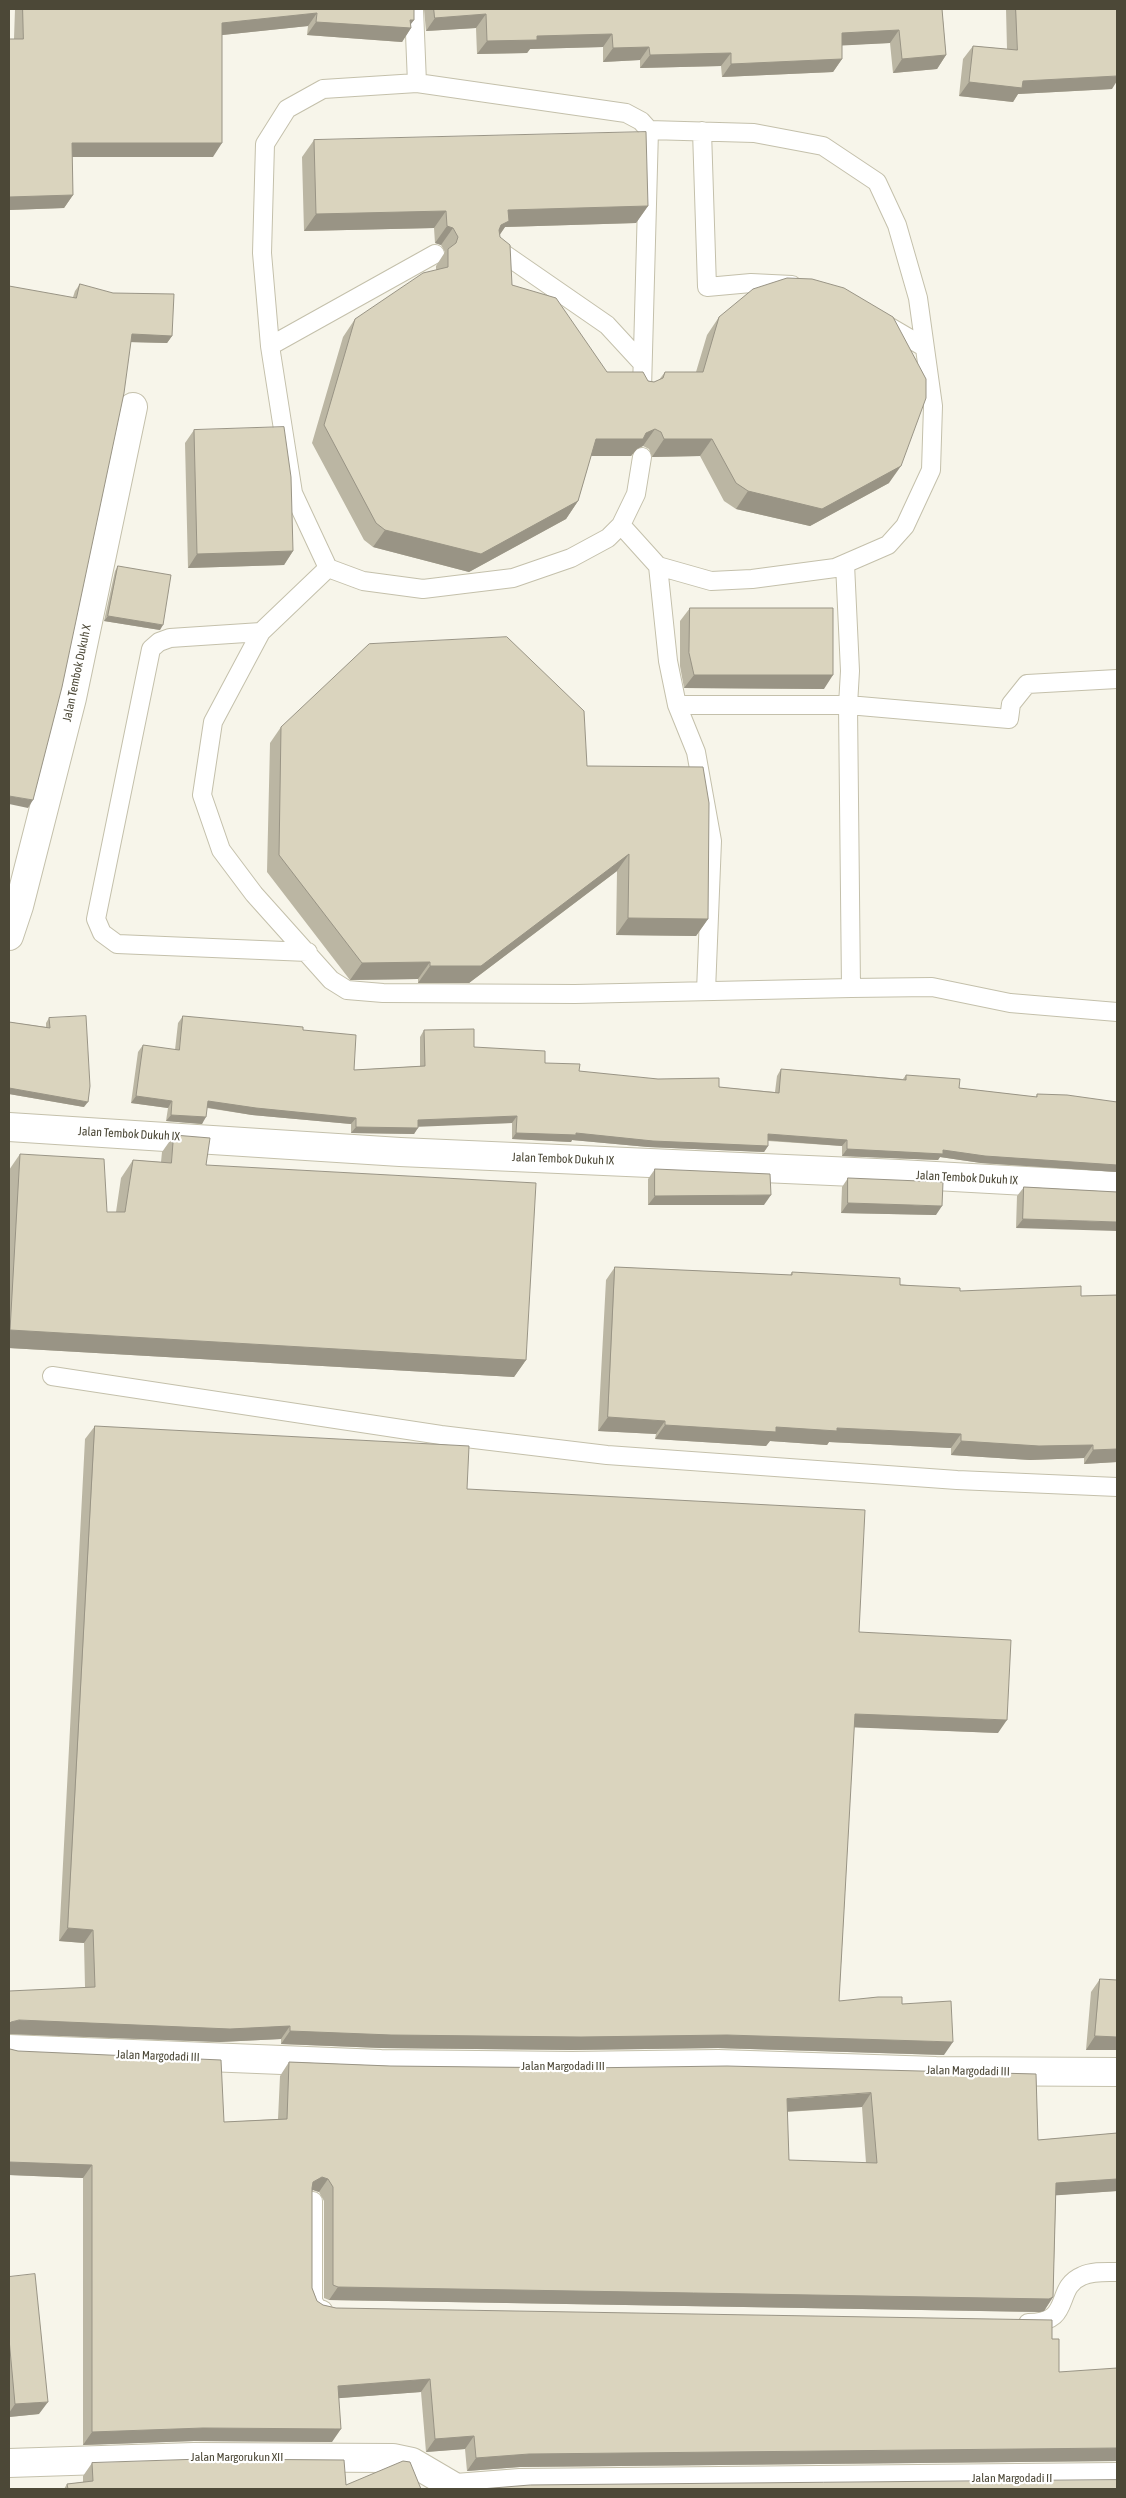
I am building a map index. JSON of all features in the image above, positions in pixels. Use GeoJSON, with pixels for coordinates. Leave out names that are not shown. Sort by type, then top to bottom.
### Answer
{"type":"FeatureCollection","features":[{"type":"Feature","properties":{"kind":"street","name":"Jalan Tembok Dukuh X"},"geometry":{"type":"LineString","coordinates":[[9,936],[19,906],[72,698],[133,407]]}},
{"type":"Feature","properties":{"kind":"street","name":"Jalan Tembok Dukuh IX"},"geometry":{"type":"LineString","coordinates":[[9,1128],[400,1152],[889,1173],[1117,1186]]}},
{"type":"Feature","properties":{"kind":"street","name":"Jalan Margodadi III"},"geometry":{"type":"LineString","coordinates":[[9,2048],[381,2064],[562,2066],[718,2064],[936,2071],[1117,2072]]}},
{"type":"Feature","properties":{"kind":"street","name":"Jalan Margorukun XII"},"geometry":{"type":"LineString","coordinates":[[9,2463],[194,2457],[393,2458],[412,2462],[457,2488]]}},
{"type":"Feature","properties":{"kind":"street","name":"Jalan Margodadi II"},"geometry":{"type":"LineString","coordinates":[[457,2488],[520,2483],[1117,2477]]}},
{"type":"Feature","properties":{"kind":"lane"},"geometry":{"type":"LineString","coordinates":[[414,9],[417,83]]}},
{"type":"Feature","properties":{"kind":"lane"},"geometry":{"type":"LineString","coordinates":[[642,389],[649,130],[641,121],[626,112],[417,83],[323,89],[287,109],[265,144],[262,253],[270,346],[293,493],[328,568],[363,581],[424,589],[513,578],[571,558],[608,538],[621,525],[636,494],[642,457]]}},
{"type":"Feature","properties":{"kind":"lane"},"geometry":{"type":"LineString","coordinates":[[621,525],[658,566],[711,581],[752,579],[835,568],[888,545],[905,526],[931,470],[933,406],[918,298],[897,225],[877,182],[823,146],[754,133],[649,130]]}},
{"type":"Feature","properties":{"kind":"lane"},"geometry":{"type":"LineString","coordinates":[[702,132],[707,287],[751,283],[810,285]]}},
{"type":"Feature","properties":{"kind":"lane"},"geometry":{"type":"LineString","coordinates":[[497,248],[607,325],[642,363]]}},
{"type":"Feature","properties":{"kind":"lane"},"geometry":{"type":"LineString","coordinates":[[270,346],[435,254]]}},
{"type":"Feature","properties":{"kind":"lane"},"geometry":{"type":"LineString","coordinates":[[868,314],[924,347]]}},
{"type":"Feature","properties":{"kind":"lane"},"geometry":{"type":"LineString","coordinates":[[846,564],[850,671],[848,705],[851,988]]}},
{"type":"Feature","properties":{"kind":"lane"},"geometry":{"type":"LineString","coordinates":[[658,566],[663,628],[677,705],[696,752],[712,841],[706,991]]}},
{"type":"Feature","properties":{"kind":"lane"},"geometry":{"type":"LineString","coordinates":[[328,568],[260,632],[213,722],[202,795],[221,850],[254,894],[308,952],[331,980],[347,990],[383,994],[575,994],[932,987],[1010,1003],[1117,1012]]}},
{"type":"Feature","properties":{"kind":"lane"},"geometry":{"type":"LineString","coordinates":[[260,632],[170,638],[159,642],[151,649],[96,919],[102,933],[116,944],[308,952]]}},
{"type":"Feature","properties":{"kind":"lane"},"geometry":{"type":"LineString","coordinates":[[677,705],[848,705],[1009,719],[1010,704],[1027,684],[1048,681],[1117,679]]}},
{"type":"Feature","properties":{"kind":"lane"},"geometry":{"type":"LineString","coordinates":[[52,1376],[441,1435],[608,1455],[957,1480],[1117,1487]]}},
{"type":"Feature","properties":{"kind":"lane"},"geometry":{"type":"LineString","coordinates":[[313,2201],[313,2301],[317,2308],[337,2311]]}},
{"type":"Feature","properties":{"kind":"lane"},"geometry":{"type":"LineString","coordinates":[[1012,2322],[1042,2323],[1050,2321],[1055,2316],[1072,2283],[1081,2276],[1090,2273],[1117,2272]]}},
{"type":"Feature","properties":{"kind":"building"},"geometry":{"type":"Polygon","coordinates":[[[23,9],[414,9],[414,20],[410,20],[411,28],[316,22],[317,13],[222,23],[222,143],[72,143],[73,195],[9,197],[9,39],[23,39],[23,9]]]}},
{"type":"Feature","properties":{"kind":"building"},"geometry":{"type":"Polygon","coordinates":[[[434,9],[942,9],[946,55],[902,59],[899,30],[842,33],[842,59],[731,64],[731,53],[650,55],[649,47],[613,48],[612,34],[537,36],[537,40],[487,41],[486,14],[435,18],[434,9]]]}},
{"type":"Feature","properties":{"kind":"building"},"geometry":{"type":"Polygon","coordinates":[[[1016,9],[1117,9],[1117,76],[1023,81],[1022,88],[969,82],[973,46],[1017,50],[1016,9]]]}},
{"type":"Feature","properties":{"kind":"building"},"geometry":{"type":"Polygon","coordinates":[[[646,132],[648,206],[508,210],[509,221],[501,225],[499,230],[500,237],[510,245],[512,285],[556,298],[607,372],[643,372],[648,381],[654,382],[663,378],[665,372],[703,372],[719,317],[753,289],[787,278],[812,279],[844,288],[893,317],[926,379],[926,398],[901,466],[822,509],[748,491],[736,483],[712,439],[664,439],[661,432],[655,429],[646,433],[643,439],[596,439],[578,501],[481,554],[385,530],[376,523],[324,425],[355,319],[423,273],[448,267],[448,249],[456,243],[458,237],[453,228],[447,226],[446,211],[316,214],[314,140],[646,132]]]}},
{"type":"Feature","properties":{"kind":"building"},"geometry":{"type":"Polygon","coordinates":[[[80,284],[113,293],[174,294],[172,336],[132,334],[124,393],[62,687],[33,800],[9,796],[9,286],[76,298],[80,284]]]}},
{"type":"Feature","properties":{"kind":"building"},"geometry":{"type":"Polygon","coordinates":[[[284,427],[291,477],[293,551],[197,554],[194,430],[284,427]]]}},
{"type":"Feature","properties":{"kind":"building"},"geometry":{"type":"Polygon","coordinates":[[[118,566],[171,575],[163,625],[108,616],[118,566]]]}},
{"type":"Feature","properties":{"kind":"building"},"geometry":{"type":"Polygon","coordinates":[[[690,608],[833,608],[833,675],[694,675],[689,653],[690,608]]]}},
{"type":"Feature","properties":{"kind":"building"},"geometry":{"type":"Polygon","coordinates":[[[507,637],[584,711],[587,766],[703,767],[709,803],[708,919],[628,918],[629,854],[481,966],[430,966],[430,962],[362,963],[279,855],[281,727],[369,644],[507,637]]]}},
{"type":"Feature","properties":{"kind":"building"},"geometry":{"type":"Polygon","coordinates":[[[86,1016],[90,1086],[88,1102],[9,1088],[9,1022],[50,1028],[49,1018],[86,1016]]]}},
{"type":"Feature","properties":{"kind":"building"},"geometry":{"type":"Polygon","coordinates":[[[183,1016],[303,1027],[303,1030],[356,1035],[354,1070],[425,1066],[424,1030],[474,1029],[474,1047],[545,1051],[545,1063],[580,1064],[579,1071],[658,1079],[719,1078],[719,1087],[779,1093],[781,1069],[906,1080],[906,1075],[960,1079],[959,1088],[1037,1097],[1037,1094],[1067,1095],[1117,1102],[1117,1165],[985,1156],[943,1150],[943,1154],[847,1149],[847,1140],[768,1134],[768,1146],[653,1141],[576,1133],[576,1135],[516,1133],[517,1116],[418,1120],[418,1128],[356,1127],[356,1118],[208,1101],[206,1117],[171,1115],[172,1101],[136,1096],[143,1045],[179,1050],[183,1016]]]}},
{"type":"Feature","properties":{"kind":"building"},"geometry":{"type":"Polygon","coordinates":[[[174,1135],[210,1138],[206,1165],[536,1183],[526,1360],[10,1330],[20,1154],[104,1159],[107,1212],[125,1212],[133,1160],[171,1163],[174,1135]]]}},
{"type":"Feature","properties":{"kind":"building"},"geometry":{"type":"Polygon","coordinates":[[[655,1169],[770,1174],[771,1195],[655,1196],[655,1169]]]}},
{"type":"Feature","properties":{"kind":"building"},"geometry":{"type":"Polygon","coordinates":[[[848,1178],[943,1182],[942,1206],[848,1203],[848,1178]]]}},
{"type":"Feature","properties":{"kind":"building"},"geometry":{"type":"Polygon","coordinates":[[[1024,1187],[1117,1192],[1117,1222],[1023,1219],[1024,1187]]]}},
{"type":"Feature","properties":{"kind":"building"},"geometry":{"type":"Polygon","coordinates":[[[615,1267],[792,1275],[792,1272],[900,1278],[900,1285],[960,1288],[960,1291],[1081,1286],[1081,1296],[1117,1295],[1117,1449],[1093,1450],[1093,1445],[1039,1446],[961,1441],[961,1434],[837,1428],[837,1431],[776,1427],[776,1432],[665,1425],[665,1421],[608,1417],[615,1267]]]}},
{"type":"Feature","properties":{"kind":"building"},"geometry":{"type":"Polygon","coordinates":[[[95,1426],[469,1446],[467,1489],[865,1510],[859,1632],[1011,1640],[1007,1720],[855,1714],[839,2001],[878,1997],[902,1997],[902,2004],[951,2001],[953,2042],[727,2035],[581,2037],[391,2035],[290,2031],[290,2026],[230,2029],[19,2020],[9,2024],[9,1991],[95,1987],[93,1930],[68,1928],[95,1426]]]}},
{"type":"Feature","properties":{"kind":"building"},"geometry":{"type":"Polygon","coordinates":[[[1100,1979],[1117,1980],[1117,2037],[1095,2036],[1100,1979]]]}},
{"type":"Feature","properties":{"kind":"building"},"geometry":{"type":"Polygon","coordinates":[[[9,2048],[18,2051],[221,2060],[224,2122],[287,2119],[289,2062],[390,2066],[581,2068],[727,2066],[1036,2074],[1038,2140],[1117,2133],[1117,2179],[1056,2183],[1053,2297],[1049,2299],[338,2287],[333,2285],[333,2187],[328,2179],[322,2177],[313,2182],[312,2188],[312,2288],[317,2301],[323,2305],[336,2308],[1052,2320],[1052,2339],[1059,2339],[1059,2372],[1117,2368],[1117,2448],[529,2454],[476,2458],[474,2436],[435,2439],[430,2379],[338,2386],[341,2429],[203,2428],[92,2432],[92,2165],[9,2162],[9,2048]],[[871,2093],[787,2099],[789,2160],[877,2163],[871,2093]]]}},
{"type":"Feature","properties":{"kind":"building"},"geometry":{"type":"Polygon","coordinates":[[[35,2274],[48,2402],[15,2404],[9,2339],[9,2277],[35,2274]]]}},
{"type":"Feature","properties":{"kind":"building"},"geometry":{"type":"Polygon","coordinates":[[[203,2459],[344,2460],[346,2485],[403,2461],[410,2462],[421,2489],[68,2489],[67,2484],[93,2481],[92,2463],[203,2459]]]}},
{"type":"Feature","properties":{"kind":"building"},"geometry":{"type":"Polygon","coordinates":[[[1117,2480],[1117,2489],[481,2489],[530,2485],[1117,2480]]]}}]}
